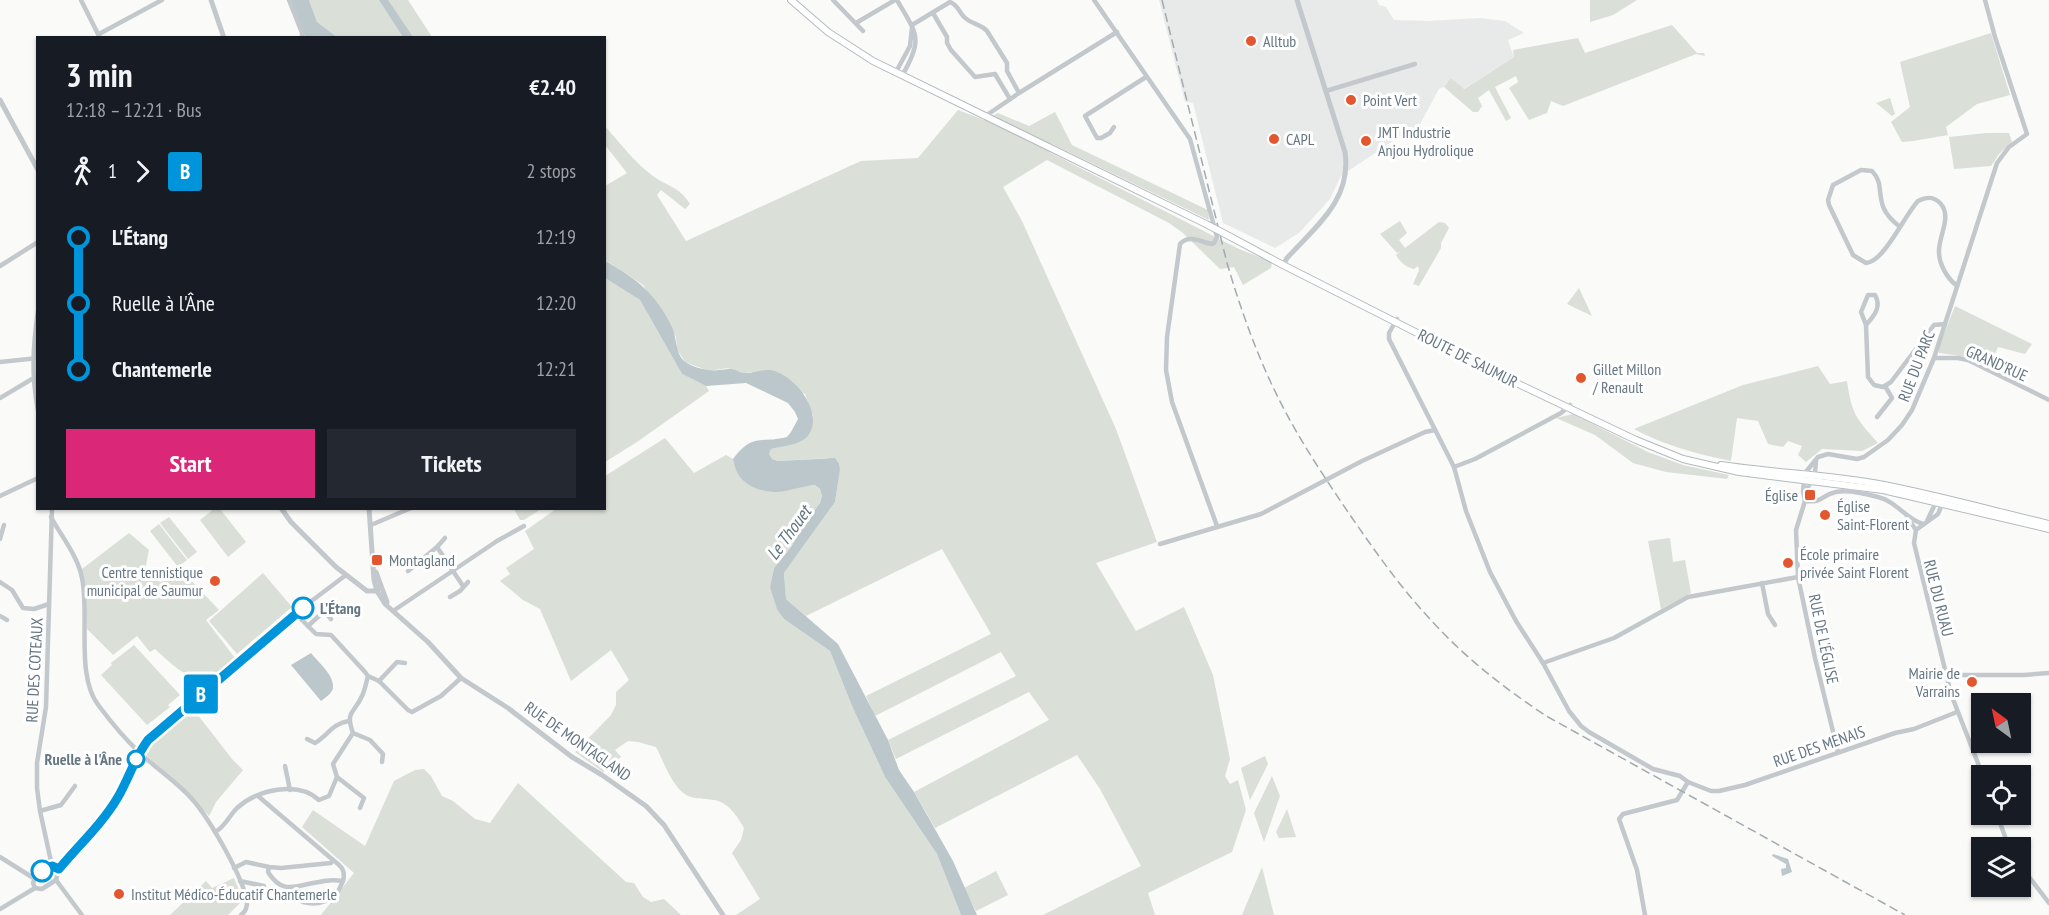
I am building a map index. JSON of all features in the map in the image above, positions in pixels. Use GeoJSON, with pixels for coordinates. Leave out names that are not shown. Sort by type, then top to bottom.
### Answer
{"type":"FeatureCollection","features":[{"type":"Feature","properties":{"kind":"main road","name":"ROUTE DE SAUMUR"},"geometry":{"type":"LineString","coordinates":[[791,0],[841,42],[984,117],[1206,224],[1569,406],[1660,448],[1713,465]]}},
{"type":"Feature","properties":{"kind":"main road"},"geometry":{"type":"LineString","coordinates":[[1713,465],[1815,474],[1941,497],[2049,524]]}},
{"type":"Feature","properties":{"kind":"main road"},"geometry":{"type":"LineString","coordinates":[[1713,465],[1803,481],[1883,490],[2049,529]]}},
{"type":"Feature","properties":{"kind":"street"},"geometry":{"type":"LineString","coordinates":[[81,0],[99,36],[162,0]]}},
{"type":"Feature","properties":{"kind":"street"},"geometry":{"type":"LineString","coordinates":[[211,0],[223,36]]}},
{"type":"Feature","properties":{"kind":"street"},"geometry":{"type":"LineString","coordinates":[[289,0],[302,36]]}},
{"type":"Feature","properties":{"kind":"street"},"geometry":{"type":"LineString","coordinates":[[833,0],[863,31]]}},
{"type":"Feature","properties":{"kind":"street"},"geometry":{"type":"LineString","coordinates":[[856,22],[896,0],[912,25],[910,46],[899,74]]}},
{"type":"Feature","properties":{"kind":"street"},"geometry":{"type":"LineString","coordinates":[[1094,0],[1190,139],[1217,237],[1212,244],[1191,238],[1180,244],[1165,360],[1176,413],[1217,526]]}},
{"type":"Feature","properties":{"kind":"street"},"geometry":{"type":"LineString","coordinates":[[1284,264],[1340,197],[1347,174],[1346,152],[1297,0]]}},
{"type":"Feature","properties":{"kind":"street","name":"RUE DU PARC"},"geometry":{"type":"LineString","coordinates":[[1816,460],[1825,454],[1860,458],[1881,447],[1912,410],[1934,358],[1997,163],[2009,147],[2027,134],[1985,0]]}},
{"type":"Feature","properties":{"kind":"street"},"geometry":{"type":"LineString","coordinates":[[912,25],[950,2],[955,4],[965,17],[983,26],[987,31],[1006,63],[1007,71],[1019,93]]}},
{"type":"Feature","properties":{"kind":"street"},"geometry":{"type":"LineString","coordinates":[[933,13],[947,37],[951,50],[975,77],[995,74],[1007,67]]}},
{"type":"Feature","properties":{"kind":"street"},"geometry":{"type":"LineString","coordinates":[[984,117],[1117,32]]}},
{"type":"Feature","properties":{"kind":"street"},"geometry":{"type":"LineString","coordinates":[[1326,91],[1415,64]]}},
{"type":"Feature","properties":{"kind":"street"},"geometry":{"type":"LineString","coordinates":[[995,74],[1010,99]]}},
{"type":"Feature","properties":{"kind":"street"},"geometry":{"type":"LineString","coordinates":[[1114,127],[1110,133],[1097,138],[1085,116],[1146,77]]}},
{"type":"Feature","properties":{"kind":"street"},"geometry":{"type":"LineString","coordinates":[[0,100],[36,166]]}},
{"type":"Feature","properties":{"kind":"street"},"geometry":{"type":"LineString","coordinates":[[1899,226],[1884,212],[1878,180],[1872,171],[1861,170],[1833,185],[1828,200],[1829,205],[1846,245],[1858,260],[1866,263],[1877,260],[1918,201],[1932,198],[1938,200],[1946,214],[1939,246],[1940,259],[1949,278],[1956,285]]}},
{"type":"Feature","properties":{"kind":"street"},"geometry":{"type":"LineString","coordinates":[[0,266],[36,243]]}},
{"type":"Feature","properties":{"kind":"street"},"geometry":{"type":"LineString","coordinates":[[1866,325],[1876,312],[1878,298],[1875,295],[1868,295],[1862,306],[1862,316],[1866,325],[1868,377],[1874,385],[1885,386],[1892,382],[1934,325],[1945,324]]}},
{"type":"Feature","properties":{"kind":"street","name":"RUE DES MENAIS"},"geometry":{"type":"LineString","coordinates":[[1396,321],[1389,333],[1389,339],[1454,467],[1466,511],[1490,572],[1569,711],[1581,726],[1653,769],[1680,776],[1688,782],[1711,791],[1719,791],[1745,785],[1894,733],[1914,729],[1958,712]]}},
{"type":"Feature","properties":{"kind":"street"},"geometry":{"type":"LineString","coordinates":[[36,342],[32,379],[36,400]]}},
{"type":"Feature","properties":{"kind":"street"},"geometry":{"type":"LineString","coordinates":[[0,362],[35,358]]}},
{"type":"Feature","properties":{"kind":"street","name":"GRAND'RUE"},"geometry":{"type":"LineString","coordinates":[[1934,358],[1968,360],[2049,400]]}},
{"type":"Feature","properties":{"kind":"street"},"geometry":{"type":"LineString","coordinates":[[0,398],[32,379]]}},
{"type":"Feature","properties":{"kind":"street"},"geometry":{"type":"LineString","coordinates":[[1877,417],[1892,398],[1885,386]]}},
{"type":"Feature","properties":{"kind":"street"},"geometry":{"type":"LineString","coordinates":[[1454,467],[1475,459],[1569,406]]}},
{"type":"Feature","properties":{"kind":"street"},"geometry":{"type":"LineString","coordinates":[[1160,544],[1262,514],[1362,461],[1425,432],[1435,430]]}},
{"type":"Feature","properties":{"kind":"street"},"geometry":{"type":"LineString","coordinates":[[1805,501],[1803,481],[1805,473],[1816,460]]}},
{"type":"Feature","properties":{"kind":"street"},"geometry":{"type":"LineString","coordinates":[[1815,474],[1816,460]]}},
{"type":"Feature","properties":{"kind":"street","name":"RUE DE L'ÉGLISE"},"geometry":{"type":"LineString","coordinates":[[1815,474],[1806,491],[1796,530],[1798,577],[1838,752]]}},
{"type":"Feature","properties":{"kind":"street"},"geometry":{"type":"LineString","coordinates":[[0,496],[36,479]]}},
{"type":"Feature","properties":{"kind":"street","name":"RUE DU RUAU"},"geometry":{"type":"LineString","coordinates":[[1805,501],[1820,501],[1832,493],[1841,491],[1880,497],[1917,522],[1925,523]]}},
{"type":"Feature","properties":{"kind":"street"},"geometry":{"type":"LineString","coordinates":[[1925,523],[1935,503],[1941,497]]}},
{"type":"Feature","properties":{"kind":"street"},"geometry":{"type":"LineString","coordinates":[[1916,530],[1938,514],[1943,505],[1941,497]]}},
{"type":"Feature","properties":{"kind":"street","name":"RUE DES COTEAUX"},"geometry":{"type":"LineString","coordinates":[[52,510],[46,707],[37,764],[40,811],[52,866]]}},
{"type":"Feature","properties":{"kind":"street","name":"RUE DE MONTAGLAND"},"geometry":{"type":"LineString","coordinates":[[282,510],[320,552],[367,591],[377,588],[385,604],[428,642],[461,678],[508,708],[572,757],[602,775],[646,807],[664,825],[723,915]]}},
{"type":"Feature","properties":{"kind":"street"},"geometry":{"type":"LineString","coordinates":[[369,510],[377,588]]}},
{"type":"Feature","properties":{"kind":"street"},"geometry":{"type":"LineString","coordinates":[[371,525],[406,510]]}},
{"type":"Feature","properties":{"kind":"street","name":"RUE DU RUAU"},"geometry":{"type":"LineString","coordinates":[[1906,515],[1916,530],[1914,543],[1945,672],[1979,765]]}},
{"type":"Feature","properties":{"kind":"street"},"geometry":{"type":"LineString","coordinates":[[51,517],[76,561],[83,579],[89,689],[98,705],[139,752],[191,798],[215,832],[240,881],[247,907],[241,915]]}},
{"type":"Feature","properties":{"kind":"street"},"geometry":{"type":"LineString","coordinates":[[0,539],[4,525]]}},
{"type":"Feature","properties":{"kind":"street"},"geometry":{"type":"LineString","coordinates":[[393,611],[497,541],[524,526]]}},
{"type":"Feature","properties":{"kind":"street"},"geometry":{"type":"LineString","coordinates":[[50,530],[59,532]]}},
{"type":"Feature","properties":{"kind":"street"},"geometry":{"type":"LineString","coordinates":[[50,530],[62,537]]}},
{"type":"Feature","properties":{"kind":"street"},"geometry":{"type":"LineString","coordinates":[[50,539],[56,534],[62,537]]}},
{"type":"Feature","properties":{"kind":"street"},"geometry":{"type":"LineString","coordinates":[[408,571],[437,548],[445,538]]}},
{"type":"Feature","properties":{"kind":"street"},"geometry":{"type":"LineString","coordinates":[[437,548],[463,586]]}},
{"type":"Feature","properties":{"kind":"street"},"geometry":{"type":"LineString","coordinates":[[0,909],[35,888],[42,889],[56,880],[59,869],[109,810],[139,752],[148,740],[295,613],[349,576]]}},
{"type":"Feature","properties":{"kind":"street"},"geometry":{"type":"LineString","coordinates":[[1543,663],[1614,638],[1688,597],[1798,577]]}},
{"type":"Feature","properties":{"kind":"street"},"geometry":{"type":"LineString","coordinates":[[0,582],[12,590],[23,608],[34,609],[49,604]]}},
{"type":"Feature","properties":{"kind":"street"},"geometry":{"type":"LineString","coordinates":[[450,597],[468,582]]}},
{"type":"Feature","properties":{"kind":"street"},"geometry":{"type":"LineString","coordinates":[[1762,583],[1768,614],[1775,625]]}},
{"type":"Feature","properties":{"kind":"street"},"geometry":{"type":"LineString","coordinates":[[295,613],[316,634],[331,635],[368,676],[379,681],[412,712],[441,696],[461,678]]}},
{"type":"Feature","properties":{"kind":"street"},"geometry":{"type":"LineString","coordinates":[[308,626],[321,614],[326,613],[331,619]]}},
{"type":"Feature","properties":{"kind":"street"},"geometry":{"type":"LineString","coordinates":[[0,616],[7,620]]}},
{"type":"Feature","properties":{"kind":"street"},"geometry":{"type":"LineString","coordinates":[[379,681],[397,663],[405,663]]}},
{"type":"Feature","properties":{"kind":"street"},"geometry":{"type":"LineString","coordinates":[[1945,672],[1955,675],[2049,673]]}},
{"type":"Feature","properties":{"kind":"street"},"geometry":{"type":"LineString","coordinates":[[368,676],[362,698],[353,708],[349,721],[354,733],[370,740],[383,754],[382,762]]}},
{"type":"Feature","properties":{"kind":"street"},"geometry":{"type":"LineString","coordinates":[[308,739],[315,743],[318,742],[327,731],[349,721]]}},
{"type":"Feature","properties":{"kind":"street"},"geometry":{"type":"LineString","coordinates":[[354,733],[333,764],[337,777],[364,798],[360,808]]}},
{"type":"Feature","properties":{"kind":"street"},"geometry":{"type":"LineString","coordinates":[[285,766],[290,790]]}},
{"type":"Feature","properties":{"kind":"street"},"geometry":{"type":"LineString","coordinates":[[215,832],[221,829],[238,807],[269,790],[290,790],[314,796],[319,800],[329,796],[337,777]]}},
{"type":"Feature","properties":{"kind":"street"},"geometry":{"type":"LineString","coordinates":[[1645,915],[1637,870],[1619,819],[1623,814],[1677,800],[1688,782]]}},
{"type":"Feature","properties":{"kind":"street"},"geometry":{"type":"LineString","coordinates":[[40,811],[61,805],[75,786]]}},
{"type":"Feature","properties":{"kind":"street"},"geometry":{"type":"LineString","coordinates":[[258,796],[333,860],[345,874],[336,894],[314,904],[299,900],[291,893],[290,888]]}},
{"type":"Feature","properties":{"kind":"street"},"geometry":{"type":"LineString","coordinates":[[0,857],[35,879]]}},
{"type":"Feature","properties":{"kind":"street"},"geometry":{"type":"LineString","coordinates":[[234,868],[246,862],[269,867],[331,863],[333,860]]}},
{"type":"Feature","properties":{"kind":"street"},"geometry":{"type":"LineString","coordinates":[[35,888],[35,879],[42,871],[52,866],[59,869]]}},
{"type":"Feature","properties":{"kind":"street"},"geometry":{"type":"LineString","coordinates":[[269,867],[268,872],[274,881],[290,888],[320,881],[343,881]]}},
{"type":"Feature","properties":{"kind":"street"},"geometry":{"type":"LineString","coordinates":[[2031,879],[2049,903]]}},
{"type":"Feature","properties":{"kind":"street"},"geometry":{"type":"LineString","coordinates":[[56,880],[82,915]]}},
{"type":"Feature","properties":{"kind":"street"},"geometry":{"type":"LineString","coordinates":[[240,881],[264,886]]}},
{"type":"Feature","properties":{"kind":"shaded area"},"geometry":{"type":"Polygon","coordinates":[[[291,0],[309,0],[317,22],[336,36],[305,36],[291,0]]]}},
{"type":"Feature","properties":{"kind":"shaded area"},"geometry":{"type":"Polygon","coordinates":[[[309,0],[408,0],[431,36],[410,36],[400,32],[402,36],[336,36],[317,22],[309,0]]]}},
{"type":"Feature","properties":{"kind":"shaded area"},"geometry":{"type":"Polygon","coordinates":[[[379,0],[388,0],[412,36],[402,36],[379,0]]]}},
{"type":"Feature","properties":{"kind":"shaded area"},"geometry":{"type":"Polygon","coordinates":[[[1159,0],[1377,0],[1379,5],[1386,7],[1394,20],[1480,18],[1505,21],[1524,33],[1508,40],[1514,57],[1463,89],[1451,78],[1444,87],[1439,89],[1419,126],[1403,134],[1341,176],[1330,199],[1299,233],[1275,248],[1223,223],[1193,103],[1185,102],[1159,0]]]}},
{"type":"Feature","properties":{"kind":"shaded area"},"geometry":{"type":"Polygon","coordinates":[[[1590,0],[1637,0],[1613,15],[1590,22],[1590,0]]]}},
{"type":"Feature","properties":{"kind":"shaded area"},"geometry":{"type":"Polygon","coordinates":[[[1672,25],[1697,53],[1704,53],[1705,56],[1696,54],[1563,106],[1551,101],[1547,113],[1529,120],[1509,88],[1518,82],[1516,76],[1495,87],[1511,118],[1506,121],[1489,90],[1478,98],[1482,106],[1478,112],[1473,112],[1444,87],[1451,78],[1464,89],[1514,57],[1513,50],[1578,38],[1585,53],[1672,25]]]}},
{"type":"Feature","properties":{"kind":"shaded area"},"geometry":{"type":"Polygon","coordinates":[[[1991,33],[2010,95],[1977,104],[1946,127],[1948,135],[1902,142],[1891,122],[1910,107],[1900,62],[1991,33]]]}},
{"type":"Feature","properties":{"kind":"shaded area"},"geometry":{"type":"Polygon","coordinates":[[[1890,98],[1895,114],[1892,116],[1876,103],[1890,98]]]}},
{"type":"Feature","properties":{"kind":"shaded area"},"geometry":{"type":"Polygon","coordinates":[[[958,110],[984,120],[998,113],[1029,126],[1055,112],[1072,145],[1208,210],[1209,220],[1052,144],[1049,152],[1239,249],[1272,262],[1271,268],[1243,285],[1234,267],[1220,269],[1183,233],[1169,223],[1047,160],[1003,187],[1022,221],[1116,429],[1157,542],[1096,563],[1136,631],[1184,607],[1213,675],[1230,759],[1225,776],[1230,784],[1238,780],[1246,810],[1232,852],[1148,893],[1155,915],[1043,915],[1141,866],[1100,789],[1077,755],[935,828],[914,792],[1049,720],[1029,692],[896,759],[888,740],[1016,676],[1001,652],[875,716],[866,696],[991,634],[942,549],[806,616],[786,599],[784,573],[835,502],[840,470],[827,458],[778,461],[772,459],[769,454],[771,449],[800,442],[806,438],[813,416],[805,394],[751,372],[744,373],[728,368],[709,371],[685,362],[677,349],[676,337],[643,285],[606,261],[606,185],[627,173],[606,146],[606,127],[646,171],[686,198],[690,204],[685,209],[661,190],[657,195],[686,241],[861,161],[918,158],[958,110]]]}},
{"type":"Feature","properties":{"kind":"shaded area"},"geometry":{"type":"Polygon","coordinates":[[[2009,133],[2012,142],[1999,154],[1991,166],[1954,169],[1949,137],[2009,133]]]}},
{"type":"Feature","properties":{"kind":"shaded area"},"geometry":{"type":"Polygon","coordinates":[[[1400,221],[1407,233],[1399,240],[1405,248],[1439,222],[1445,223],[1449,228],[1441,243],[1441,248],[1419,286],[1413,284],[1419,270],[1418,266],[1414,269],[1399,260],[1396,255],[1401,251],[1397,253],[1380,234],[1400,221]]]}},
{"type":"Feature","properties":{"kind":"shaded area"},"geometry":{"type":"Polygon","coordinates":[[[606,261],[635,280],[659,304],[672,327],[679,353],[684,361],[696,367],[711,370],[730,369],[745,373],[773,371],[794,383],[807,400],[813,420],[806,438],[795,444],[771,449],[769,454],[772,459],[778,461],[835,458],[840,470],[835,502],[784,573],[786,599],[838,644],[888,740],[899,770],[953,861],[977,915],[961,915],[937,854],[885,777],[852,706],[830,651],[784,619],[777,609],[770,587],[774,568],[820,503],[822,496],[820,489],[815,485],[777,492],[754,488],[742,480],[733,459],[752,442],[787,437],[798,419],[795,412],[788,403],[746,383],[706,386],[682,374],[640,300],[606,279],[606,261]]]}},
{"type":"Feature","properties":{"kind":"shaded area"},"geometry":{"type":"Polygon","coordinates":[[[606,279],[640,300],[682,374],[706,386],[709,391],[606,461],[606,279]]]}},
{"type":"Feature","properties":{"kind":"shaded area"},"geometry":{"type":"Polygon","coordinates":[[[1579,288],[1592,316],[1567,304],[1579,288]]]}},
{"type":"Feature","properties":{"kind":"shaded area"},"geometry":{"type":"Polygon","coordinates":[[[1955,306],[2032,344],[2025,354],[1998,347],[1989,368],[1968,357],[1939,353],[1938,349],[1955,306]]]}},
{"type":"Feature","properties":{"kind":"shaded area"},"geometry":{"type":"Polygon","coordinates":[[[1818,366],[1830,384],[1847,381],[1856,415],[1878,443],[1862,451],[1822,449],[1806,462],[1798,455],[1802,446],[1788,441],[1783,447],[1768,444],[1758,421],[1737,418],[1731,461],[1682,449],[1634,429],[1743,385],[1818,366]]]}},
{"type":"Feature","properties":{"kind":"shaded area"},"geometry":{"type":"Polygon","coordinates":[[[1573,414],[1648,452],[1683,465],[1729,475],[1727,479],[1666,472],[1633,463],[1595,435],[1556,418],[1573,414]]]}},
{"type":"Feature","properties":{"kind":"shaded area"},"geometry":{"type":"Polygon","coordinates":[[[665,438],[694,473],[726,455],[733,459],[735,468],[742,477],[760,490],[777,491],[815,485],[820,489],[822,496],[820,503],[774,568],[770,587],[784,619],[830,651],[852,706],[885,777],[937,854],[961,915],[736,915],[760,899],[732,853],[741,840],[744,828],[732,810],[719,801],[693,798],[681,791],[672,779],[656,747],[628,741],[615,750],[621,757],[603,772],[575,752],[611,715],[616,705],[616,692],[629,680],[611,650],[571,681],[540,609],[523,600],[500,581],[510,574],[506,568],[534,549],[525,531],[555,510],[606,510],[606,475],[665,438]]]}},
{"type":"Feature","properties":{"kind":"shaded area"},"geometry":{"type":"Polygon","coordinates":[[[212,510],[221,510],[246,542],[228,557],[200,520],[212,510]]]}},
{"type":"Feature","properties":{"kind":"shaded area"},"geometry":{"type":"Polygon","coordinates":[[[515,510],[539,510],[524,520],[520,520],[515,510]]]}},
{"type":"Feature","properties":{"kind":"shaded area"},"geometry":{"type":"Polygon","coordinates":[[[169,517],[197,552],[188,559],[160,523],[169,517]]]}},
{"type":"Feature","properties":{"kind":"shaded area"},"geometry":{"type":"Polygon","coordinates":[[[159,524],[187,560],[178,567],[150,531],[159,524]]]}},
{"type":"Feature","properties":{"kind":"shaded area"},"geometry":{"type":"Polygon","coordinates":[[[129,533],[149,550],[145,570],[160,582],[185,574],[219,610],[206,620],[235,658],[207,683],[185,674],[155,649],[150,652],[137,636],[113,655],[87,629],[82,569],[129,533]]]}},
{"type":"Feature","properties":{"kind":"shaded area"},"geometry":{"type":"Polygon","coordinates":[[[1670,538],[1673,562],[1685,560],[1691,593],[1661,609],[1648,541],[1670,538]]]}},
{"type":"Feature","properties":{"kind":"shaded area"},"geometry":{"type":"Polygon","coordinates":[[[263,573],[292,607],[237,654],[209,621],[263,573]]]}},
{"type":"Feature","properties":{"kind":"shaded area"},"geometry":{"type":"Polygon","coordinates":[[[134,645],[180,695],[168,705],[170,707],[147,725],[101,675],[112,665],[111,663],[134,645]]]}},
{"type":"Feature","properties":{"kind":"shaded area"},"geometry":{"type":"Polygon","coordinates":[[[311,653],[328,673],[333,686],[329,695],[321,701],[291,665],[311,653]]]}},
{"type":"Feature","properties":{"kind":"shaded area"},"geometry":{"type":"Polygon","coordinates":[[[194,710],[243,770],[216,802],[209,816],[146,755],[144,750],[194,710]]]}},
{"type":"Feature","properties":{"kind":"shaded area"},"geometry":{"type":"Polygon","coordinates":[[[1265,756],[1268,764],[1250,800],[1241,768],[1265,756]]]}},
{"type":"Feature","properties":{"kind":"shaded area"},"geometry":{"type":"Polygon","coordinates":[[[424,769],[431,776],[442,796],[453,801],[475,819],[490,823],[518,783],[626,882],[634,883],[643,897],[651,902],[664,899],[681,915],[321,915],[354,873],[302,827],[313,810],[365,846],[394,781],[415,770],[424,769]]]}},
{"type":"Feature","properties":{"kind":"shaded area"},"geometry":{"type":"Polygon","coordinates":[[[1272,776],[1280,796],[1264,842],[1254,813],[1272,776]]]}},
{"type":"Feature","properties":{"kind":"shaded area"},"geometry":{"type":"Polygon","coordinates":[[[1287,809],[1296,837],[1279,838],[1276,832],[1287,809]]]}},
{"type":"Feature","properties":{"kind":"shaded area"},"geometry":{"type":"Polygon","coordinates":[[[1773,854],[1788,859],[1792,872],[1782,876],[1781,869],[1786,868],[1786,864],[1772,856],[1773,854]]]}},
{"type":"Feature","properties":{"kind":"shaded area"},"geometry":{"type":"Polygon","coordinates":[[[1262,867],[1274,915],[1242,915],[1262,867]]]}},
{"type":"Feature","properties":{"kind":"shaded area"},"geometry":{"type":"Polygon","coordinates":[[[996,871],[1008,895],[976,911],[964,888],[996,871]]]}},
{"type":"Feature","properties":{"kind":"shaded area"},"geometry":{"type":"Polygon","coordinates":[[[234,878],[243,900],[228,915],[170,915],[206,881],[212,888],[234,878]]]}},
{"type":"Feature","properties":{"kind":"railway"},"geometry":{"type":"LineString","coordinates":[[1162,0],[1227,263],[1245,320],[1260,357],[1285,411],[1308,451],[1359,528],[1408,594],[1443,633],[1471,659],[1501,684],[1548,717],[1905,915]]}},
{"type":"Feature","properties":{"kind":"bus line","name":"B"},"geometry":{"type":"LineString","coordinates":[[42,871],[52,866],[59,869],[109,810],[139,752],[148,740],[303,608]]}},
{"type":"Feature","properties":{"kind":"place","name":"Alltub"},"geometry":{"type":"Point","coordinates":[1251,41]}},
{"type":"Feature","properties":{"kind":"place","name":"Point Vert"},"geometry":{"type":"Point","coordinates":[1351,100]}},
{"type":"Feature","properties":{"kind":"place","name":"CAPL"},"geometry":{"type":"Point","coordinates":[1274,139]}},
{"type":"Feature","properties":{"kind":"place","name":"JMT Industrie Anjou Hydrolique"},"geometry":{"type":"Point","coordinates":[1366,141]}},
{"type":"Feature","properties":{"kind":"place","name":"Gillet Millon / Renault"},"geometry":{"type":"Point","coordinates":[1581,378]}},
{"type":"Feature","properties":{"kind":"place","name":"Église"},"geometry":{"type":"Point","coordinates":[1810,495]}},
{"type":"Feature","properties":{"kind":"place","name":"Église Saint-Florent"},"geometry":{"type":"Point","coordinates":[1825,515]}},
{"type":"Feature","properties":{"kind":"place","name":"Montagland"},"geometry":{"type":"Point","coordinates":[377,560]}},
{"type":"Feature","properties":{"kind":"place","name":"École primaire privée Saint Florent"},"geometry":{"type":"Point","coordinates":[1788,563]}},
{"type":"Feature","properties":{"kind":"place","name":"Centre tennistique municipal de Saumur"},"geometry":{"type":"Point","coordinates":[215,581]}},
{"type":"Feature","properties":{"kind":"place","name":"L'Étang"},"geometry":{"type":"Point","coordinates":[303,608]}},
{"type":"Feature","properties":{"kind":"place","name":"Mairie de Varrains"},"geometry":{"type":"Point","coordinates":[1972,682]}},
{"type":"Feature","properties":{"kind":"place","name":"Ruelle à l'Âne"},"geometry":{"type":"Point","coordinates":[136,759]}},
{"type":"Feature","properties":{"kind":"place","name":"Institut Médico-Éducatif Chantemerle"},"geometry":{"type":"Point","coordinates":[119,894]}},
{"type":"Feature","properties":{"kind":"water label","name":"Le Thouet"},"geometry":{"type":"Point","coordinates":[789,533]}}]}
